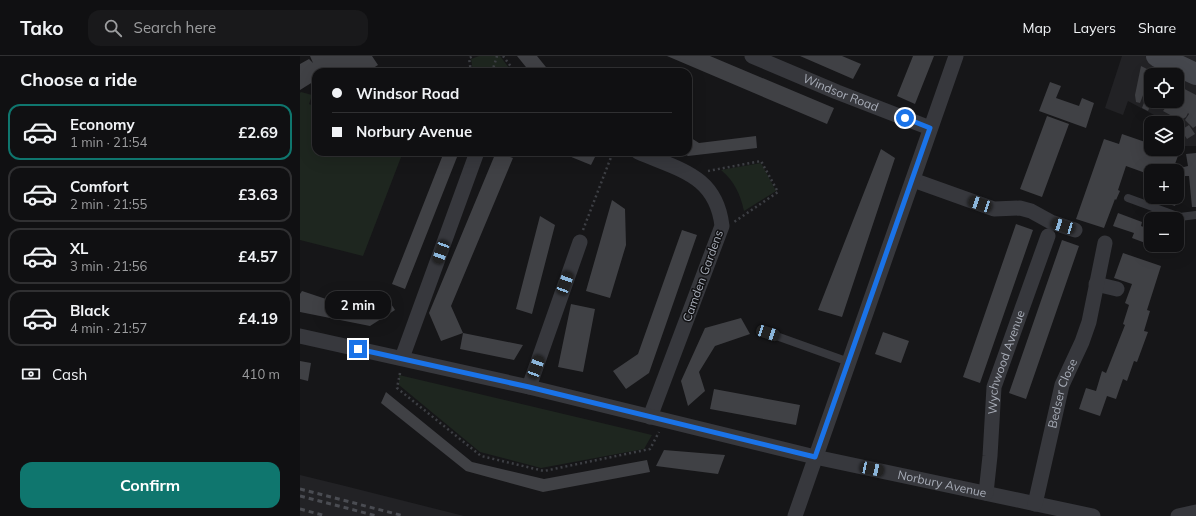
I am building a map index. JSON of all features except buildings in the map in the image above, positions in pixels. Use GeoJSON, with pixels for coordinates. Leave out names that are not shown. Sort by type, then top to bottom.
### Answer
{"type":"FeatureCollection","features":[{"type":"Feature","properties":{"kind":"main road"},"geometry":{"type":"LineString","coordinates":[[1158,56],[1196,74]]}},
{"type":"Feature","properties":{"kind":"street","name":"Windsor Road"},"geometry":{"type":"LineString","coordinates":[[752,56],[837,92],[930,128]]}},
{"type":"Feature","properties":{"kind":"street"},"geometry":{"type":"LineString","coordinates":[[795,516],[956,56]]}},
{"type":"Feature","properties":{"kind":"street"},"geometry":{"type":"LineString","coordinates":[[402,358],[476,156]]}},
{"type":"Feature","properties":{"kind":"street","name":"Camden Gardens"},"geometry":{"type":"LineString","coordinates":[[647,156],[696,178],[708,187],[716,200],[722,226],[658,419]]}},
{"type":"Feature","properties":{"kind":"street"},"geometry":{"type":"LineString","coordinates":[[913,180],[994,209],[1020,208],[1031,211],[1051,222],[1075,230]]}},
{"type":"Feature","properties":{"kind":"street","name":"Wychwood Avenue"},"geometry":{"type":"LineString","coordinates":[[986,493],[990,456],[994,387],[1048,236]]}},
{"type":"Feature","properties":{"kind":"street"},"geometry":{"type":"LineString","coordinates":[[529,387],[580,242]]}},
{"type":"Feature","properties":{"kind":"street","name":"Bedser Close"},"geometry":{"type":"LineString","coordinates":[[1035,504],[1060,392],[1089,322],[1105,243]]}},
{"type":"Feature","properties":{"kind":"street"},"geometry":{"type":"LineString","coordinates":[[1096,284],[1117,289]]}},
{"type":"Feature","properties":{"kind":"street","name":"Norbury Avenue"},"geometry":{"type":"LineString","coordinates":[[300,336],[529,387],[815,457],[1093,516]]}},
{"type":"Feature","properties":{"kind":"street"},"geometry":{"type":"LineString","coordinates":[[1178,516],[1196,512]]}},
{"type":"Feature","properties":{"kind":"lane"},"geometry":{"type":"LineString","coordinates":[[1128,198],[1180,216],[1196,215]]}},
{"type":"Feature","properties":{"kind":"lane"},"geometry":{"type":"LineString","coordinates":[[768,333],[849,362]]}},
{"type":"Feature","properties":{"kind":"path"},"geometry":{"type":"LineString","coordinates":[[470,68],[469,58],[474,56]]}},
{"type":"Feature","properties":{"kind":"path"},"geometry":{"type":"LineString","coordinates":[[493,68],[497,56]]}},
{"type":"Feature","properties":{"kind":"path"},"geometry":{"type":"LineString","coordinates":[[503,56],[512,68]]}},
{"type":"Feature","properties":{"kind":"path"},"geometry":{"type":"LineString","coordinates":[[580,242],[584,226],[611,156]]}},
{"type":"Feature","properties":{"kind":"path"},"geometry":{"type":"LineString","coordinates":[[696,178],[704,172],[761,161],[778,192],[732,224],[722,226]]}},
{"type":"Feature","properties":{"kind":"path"},"geometry":{"type":"LineString","coordinates":[[402,358],[398,388],[481,456],[544,471],[650,449],[658,419]]}},
{"type":"Feature","properties":{"kind":"shaded area"},"geometry":{"type":"Polygon","coordinates":[[[479,56],[500,56],[509,68],[472,68],[471,59],[479,56]]]}},
{"type":"Feature","properties":{"kind":"shaded area"},"geometry":{"type":"Polygon","coordinates":[[[1122,56],[1196,56],[1196,146],[1184,146],[1184,116],[1156,116],[1128,101],[1123,115],[1105,108],[1122,56]]]}},
{"type":"Feature","properties":{"kind":"shaded area"},"geometry":{"type":"Polygon","coordinates":[[[300,93],[312,95],[309,104],[312,105],[312,156],[401,156],[363,256],[300,240],[300,93]]]}},
{"type":"Feature","properties":{"kind":"shaded area"},"geometry":{"type":"Polygon","coordinates":[[[761,163],[776,191],[744,211],[741,199],[736,189],[730,179],[721,170],[761,163]]]}},
{"type":"Feature","properties":{"kind":"shaded area"},"geometry":{"type":"Polygon","coordinates":[[[399,375],[652,435],[644,449],[541,468],[480,452],[399,385],[399,375]]]}},
{"type":"Feature","properties":{"kind":"shaded area"},"geometry":{"type":"Polygon","coordinates":[[[300,475],[341,485],[464,516],[300,516],[300,475]]]}},
{"type":"Feature","properties":{"kind":"railway"},"geometry":{"type":"LineString","coordinates":[[300,489],[404,516]]}},
{"type":"Feature","properties":{"kind":"railway"},"geometry":{"type":"LineString","coordinates":[[300,496],[377,516]]}},
{"type":"Feature","properties":{"kind":"railway"},"geometry":{"type":"LineString","coordinates":[[300,509],[326,516]]}},
{"type":"Feature","properties":{"kind":"route"},"geometry":{"type":"LineString","coordinates":[[358,349],[529,387],[815,457],[930,128],[905,118]]}}]}
